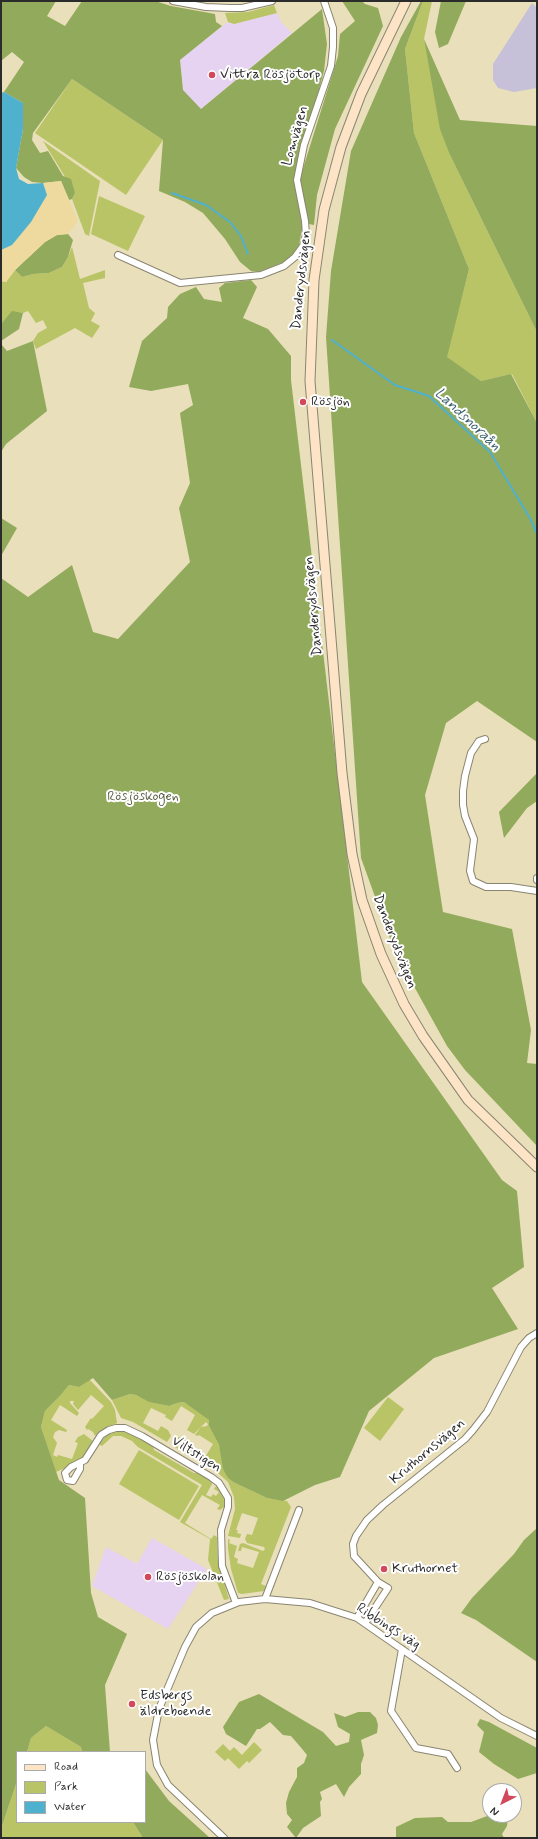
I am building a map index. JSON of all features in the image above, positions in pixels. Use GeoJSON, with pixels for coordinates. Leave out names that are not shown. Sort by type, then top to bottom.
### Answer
{"type":"FeatureCollection","features":[{"type":"Feature","properties":{"kind":"main road","name":"Danderydsvägen"},"geometry":{"type":"LineString","coordinates":[[406,1],[361,94],[342,147],[324,210],[314,280],[310,381],[343,781],[352,854],[362,900],[381,954],[404,1004],[431,1048],[468,1100],[537,1167]]}},
{"type":"Feature","properties":{"kind":"street"},"geometry":{"type":"LineString","coordinates":[[173,1],[206,7],[242,8],[272,1]]}},
{"type":"Feature","properties":{"kind":"street","name":"Lomvägen"},"geometry":{"type":"LineString","coordinates":[[118,255],[180,283],[261,275],[284,266],[295,257],[306,236],[305,221],[297,180],[304,145],[331,66],[333,28],[324,1]]}},
{"type":"Feature","properties":{"kind":"street"},"geometry":{"type":"LineString","coordinates":[[485,739],[479,741],[471,753],[463,791],[465,816],[474,839],[470,871],[473,881],[486,887],[527,888],[537,891]]}},
{"type":"Feature","properties":{"kind":"street","name":"Kruthornsvägen"},"geometry":{"type":"LineString","coordinates":[[365,1623],[388,1588],[378,1582],[354,1556],[353,1544],[356,1536],[368,1520],[383,1505],[465,1439],[487,1412],[520,1347],[529,1338],[537,1333]]}},
{"type":"Feature","properties":{"kind":"street","name":"Viltstigen"},"geometry":{"type":"LineString","coordinates":[[80,1463],[101,1435],[109,1430],[125,1428],[211,1476],[219,1483],[228,1498],[228,1507],[221,1530],[220,1543],[222,1566],[236,1603]]}},
{"type":"Feature","properties":{"kind":"street"},"geometry":{"type":"LineString","coordinates":[[265,1599],[299,1510]]}},
{"type":"Feature","properties":{"kind":"street"},"geometry":{"type":"LineString","coordinates":[[357,1618],[378,1582]]}},
{"type":"Feature","properties":{"kind":"street","name":"Ribbings väg"},"geometry":{"type":"LineString","coordinates":[[224,1838],[168,1785],[157,1765],[153,1740],[159,1709],[185,1647],[196,1627],[212,1614],[236,1603],[251,1599],[310,1603],[357,1618],[501,1718],[537,1736]]}},
{"type":"Feature","properties":{"kind":"street"},"geometry":{"type":"LineString","coordinates":[[402,1649],[391,1711],[416,1748],[448,1754],[457,1768]]}},
{"type":"Feature","properties":{"kind":"shaded area"},"geometry":{"type":"Polygon","coordinates":[[[532,3],[537,8],[537,88],[514,92],[498,88],[493,80],[493,64],[532,3]]]}},
{"type":"Feature","properties":{"kind":"shaded area","name":"Vittra Rösjötorp"},"geometry":{"type":"Polygon","coordinates":[[[277,13],[281,22],[292,33],[201,109],[183,90],[180,59],[228,22],[234,24],[277,13]]]}},
{"type":"Feature","properties":{"kind":"shaded area","name":"Rösjöskolan"},"geometry":{"type":"Polygon","coordinates":[[[152,1538],[207,1569],[168,1629],[92,1586],[106,1547],[137,1564],[152,1538]]]}},
{"type":"Feature","properties":{"kind":"green space"},"geometry":{"type":"Polygon","coordinates":[[[1,1],[56,1],[47,16],[65,26],[82,1],[155,1],[171,6],[215,14],[216,22],[222,26],[180,60],[183,90],[201,109],[322,9],[327,44],[324,71],[294,181],[304,219],[299,245],[289,260],[258,272],[251,271],[240,262],[225,239],[203,213],[185,202],[159,191],[163,140],[72,79],[33,133],[32,140],[40,153],[48,151],[63,176],[71,179],[75,193],[72,199],[69,200],[61,181],[43,183],[32,182],[24,177],[16,168],[23,129],[23,103],[4,92],[24,62],[12,52],[1,61],[1,1]]]}},
{"type":"Feature","properties":{"kind":"green space"},"geometry":{"type":"Polygon","coordinates":[[[342,1],[362,1],[365,4],[378,8],[383,26],[335,129],[317,195],[314,225],[309,224],[300,189],[301,175],[338,56],[340,34],[355,21],[342,1]]]}},
{"type":"Feature","properties":{"kind":"green space"},"geometry":{"type":"Polygon","coordinates":[[[421,1],[423,1],[405,49],[414,133],[469,269],[447,357],[481,381],[511,374],[537,423],[537,742],[477,701],[446,723],[425,795],[443,912],[512,929],[531,1030],[527,1063],[537,1064],[537,1146],[465,1070],[447,1046],[395,952],[361,858],[326,337],[331,271],[351,151],[401,37],[421,1]]]}},
{"type":"Feature","properties":{"kind":"green space"},"geometry":{"type":"Polygon","coordinates":[[[423,1],[432,1],[424,39],[450,155],[537,332],[537,423],[512,374],[481,381],[446,357],[469,269],[414,133],[405,49],[423,1]]]}},
{"type":"Feature","properties":{"kind":"green space"},"geometry":{"type":"Polygon","coordinates":[[[441,1],[466,1],[448,44],[439,48],[435,32],[441,1]]]}},
{"type":"Feature","properties":{"kind":"green space"},"geometry":{"type":"Polygon","coordinates":[[[274,5],[277,13],[234,24],[228,22],[225,13],[248,12],[274,5]]]}},
{"type":"Feature","properties":{"kind":"green space"},"geometry":{"type":"Polygon","coordinates":[[[424,39],[460,120],[537,126],[537,332],[450,155],[440,129],[424,39]]]}},
{"type":"Feature","properties":{"kind":"green space"},"geometry":{"type":"Polygon","coordinates":[[[72,79],[163,140],[126,195],[35,133],[72,79]]]}},
{"type":"Feature","properties":{"kind":"green space"},"geometry":{"type":"Polygon","coordinates":[[[43,141],[100,181],[89,236],[85,234],[72,199],[75,193],[43,141]]]}},
{"type":"Feature","properties":{"kind":"green space"},"geometry":{"type":"Polygon","coordinates":[[[99,196],[145,216],[128,251],[91,234],[99,196]]]}},
{"type":"Feature","properties":{"kind":"green space"},"geometry":{"type":"Polygon","coordinates":[[[68,234],[73,240],[68,257],[62,267],[49,273],[33,274],[22,277],[15,270],[45,242],[57,235],[68,234]]]}},
{"type":"Feature","properties":{"kind":"green space"},"geometry":{"type":"Polygon","coordinates":[[[72,247],[80,279],[105,270],[105,278],[83,283],[89,308],[95,313],[91,321],[100,326],[92,338],[75,328],[36,349],[33,341],[38,333],[47,328],[43,320],[36,323],[28,311],[23,313],[12,312],[1,324],[1,281],[6,282],[15,270],[22,277],[33,274],[49,273],[62,267],[72,247]]]}},
{"type":"Feature","properties":{"kind":"green space","name":"Rösjöskogen"},"geometry":{"type":"Polygon","coordinates":[[[251,280],[257,287],[243,318],[268,329],[291,356],[291,380],[362,982],[502,1180],[517,1191],[524,1267],[492,1288],[518,1329],[434,1358],[369,1411],[340,1477],[315,1485],[283,1501],[267,1498],[233,1482],[228,1478],[223,1469],[219,1445],[209,1426],[209,1420],[184,1402],[169,1406],[149,1402],[136,1395],[130,1394],[112,1400],[93,1378],[79,1387],[69,1385],[45,1411],[41,1427],[59,1480],[85,1498],[91,1593],[98,1617],[127,1634],[105,1685],[110,1751],[82,1751],[81,1747],[46,1726],[31,1738],[27,1751],[16,1751],[16,1784],[2,1826],[1,1838],[1,578],[28,597],[72,565],[93,632],[118,639],[190,562],[179,508],[190,483],[180,413],[193,405],[188,384],[151,391],[129,387],[142,341],[167,318],[168,307],[180,294],[196,287],[204,299],[222,302],[219,288],[225,283],[251,280]]]}},
{"type":"Feature","properties":{"kind":"green space"},"geometry":{"type":"Polygon","coordinates":[[[12,311],[23,313],[19,329],[1,341],[1,324],[12,311]]]}},
{"type":"Feature","properties":{"kind":"green space"},"geometry":{"type":"Polygon","coordinates":[[[33,341],[47,411],[6,444],[1,452],[1,344],[7,351],[33,341]]]}},
{"type":"Feature","properties":{"kind":"green space"},"geometry":{"type":"Polygon","coordinates":[[[1,518],[17,528],[1,556],[1,518]]]}},
{"type":"Feature","properties":{"kind":"green space"},"geometry":{"type":"Polygon","coordinates":[[[537,773],[537,801],[527,808],[504,838],[499,812],[537,773]]]}},
{"type":"Feature","properties":{"kind":"green space"},"geometry":{"type":"Polygon","coordinates":[[[89,1379],[111,1402],[115,1410],[117,1423],[100,1431],[95,1436],[93,1432],[88,1429],[87,1430],[85,1427],[91,1418],[92,1419],[104,1406],[91,1395],[78,1410],[73,1404],[74,1401],[70,1401],[79,1413],[77,1416],[60,1405],[51,1420],[67,1430],[66,1432],[59,1430],[55,1432],[53,1437],[57,1443],[53,1455],[72,1459],[78,1443],[75,1442],[78,1437],[84,1434],[94,1442],[79,1462],[56,1472],[41,1427],[45,1411],[69,1385],[79,1387],[89,1379]]]}},
{"type":"Feature","properties":{"kind":"green space"},"geometry":{"type":"Polygon","coordinates":[[[130,1394],[136,1395],[150,1402],[169,1406],[184,1402],[197,1410],[209,1420],[209,1426],[219,1445],[228,1478],[233,1482],[267,1498],[287,1501],[291,1507],[261,1584],[266,1586],[264,1591],[242,1594],[238,1593],[231,1569],[228,1549],[228,1539],[230,1540],[229,1543],[237,1546],[234,1557],[238,1559],[237,1563],[253,1568],[259,1552],[242,1547],[241,1551],[238,1551],[240,1544],[243,1543],[263,1551],[265,1549],[264,1547],[247,1543],[245,1539],[247,1534],[252,1535],[258,1518],[242,1513],[236,1530],[238,1530],[237,1533],[241,1534],[240,1538],[228,1536],[235,1509],[234,1497],[228,1482],[218,1473],[173,1446],[176,1440],[175,1438],[181,1437],[193,1444],[189,1449],[204,1459],[213,1444],[199,1435],[195,1435],[201,1427],[194,1434],[187,1430],[195,1415],[181,1406],[172,1421],[165,1417],[166,1415],[151,1408],[143,1423],[158,1431],[161,1426],[168,1430],[171,1436],[167,1442],[133,1422],[121,1418],[112,1400],[130,1394]],[[206,1422],[201,1427],[207,1426],[208,1424],[206,1422]]]}},
{"type":"Feature","properties":{"kind":"green space"},"geometry":{"type":"Polygon","coordinates":[[[388,1397],[404,1409],[380,1441],[364,1428],[388,1397]]]}},
{"type":"Feature","properties":{"kind":"green space"},"geometry":{"type":"Polygon","coordinates":[[[117,1431],[127,1432],[135,1436],[153,1446],[154,1450],[194,1473],[197,1473],[212,1481],[206,1495],[211,1497],[213,1494],[216,1496],[219,1492],[214,1489],[216,1486],[223,1494],[225,1506],[220,1510],[217,1509],[220,1505],[202,1495],[185,1523],[211,1539],[214,1535],[217,1537],[218,1562],[229,1599],[224,1600],[208,1560],[210,1539],[180,1522],[202,1485],[138,1447],[132,1441],[121,1436],[113,1436],[102,1446],[99,1444],[106,1436],[117,1431]]]}},
{"type":"Feature","properties":{"kind":"green space"},"geometry":{"type":"Polygon","coordinates":[[[139,1450],[199,1486],[179,1520],[119,1484],[139,1450]]]}},
{"type":"Feature","properties":{"kind":"green space"},"geometry":{"type":"Polygon","coordinates":[[[537,1528],[537,1662],[476,1620],[461,1613],[472,1598],[514,1554],[524,1540],[537,1528]]]}},
{"type":"Feature","properties":{"kind":"green space"},"geometry":{"type":"Polygon","coordinates":[[[259,1694],[323,1732],[336,1746],[349,1742],[350,1734],[338,1727],[334,1713],[345,1717],[358,1712],[370,1712],[376,1718],[378,1725],[377,1733],[361,1740],[364,1755],[361,1764],[361,1774],[349,1787],[344,1797],[336,1784],[320,1792],[322,1799],[320,1802],[321,1816],[303,1828],[296,1838],[287,1827],[292,1820],[287,1814],[286,1803],[289,1792],[297,1777],[297,1768],[304,1763],[307,1755],[291,1736],[283,1735],[270,1722],[260,1729],[257,1729],[246,1746],[226,1734],[223,1727],[239,1702],[259,1694]]]}},
{"type":"Feature","properties":{"kind":"green space"},"geometry":{"type":"Polygon","coordinates":[[[480,1719],[489,1722],[537,1748],[537,1773],[518,1779],[494,1764],[479,1752],[484,1732],[477,1725],[480,1719]]]}},
{"type":"Feature","properties":{"kind":"green space"},"geometry":{"type":"Polygon","coordinates":[[[46,1726],[81,1747],[82,1751],[27,1751],[31,1738],[46,1726]]]}},
{"type":"Feature","properties":{"kind":"green space"},"geometry":{"type":"Polygon","coordinates":[[[254,1742],[262,1750],[249,1763],[247,1761],[239,1769],[228,1758],[225,1761],[215,1752],[223,1744],[230,1751],[234,1747],[242,1755],[254,1742]]]}},
{"type":"Feature","properties":{"kind":"green space"},"geometry":{"type":"Polygon","coordinates":[[[146,1770],[169,1801],[210,1838],[143,1838],[134,1823],[146,1823],[146,1770]]]}},
{"type":"Feature","properties":{"kind":"green space"},"geometry":{"type":"Polygon","coordinates":[[[16,1784],[16,1823],[134,1823],[143,1838],[2,1838],[2,1826],[16,1784]]]}},
{"type":"Feature","properties":{"kind":"green space"},"geometry":{"type":"Polygon","coordinates":[[[442,1817],[448,1822],[471,1822],[482,1818],[482,1823],[507,1823],[502,1834],[504,1838],[396,1838],[396,1827],[415,1818],[442,1817]]]}},
{"type":"Feature","properties":{"kind":"sand"},"geometry":{"type":"Polygon","coordinates":[[[61,181],[78,221],[68,234],[57,235],[45,242],[15,270],[6,282],[1,281],[1,250],[12,245],[47,195],[43,183],[61,181]]]}},
{"type":"Feature","properties":{"kind":"water"},"geometry":{"type":"Polygon","coordinates":[[[4,92],[23,103],[23,129],[16,168],[19,179],[28,184],[43,183],[47,195],[31,222],[12,245],[1,250],[1,93],[4,92]]]}},
{"type":"Feature","properties":{"kind":"waterway"},"geometry":{"type":"LineString","coordinates":[[172,193],[206,205],[230,222],[241,236],[248,254]]}},
{"type":"Feature","properties":{"kind":"waterway","name":"Landsnoraån"},"geometry":{"type":"LineString","coordinates":[[332,340],[395,385],[429,396],[490,452],[531,520],[537,534]]}},
{"type":"Feature","properties":{"kind":"place","name":"Vittra Rösjötorp"},"geometry":{"type":"Point","coordinates":[212,75]}},
{"type":"Feature","properties":{"kind":"place","name":"Rösjön"},"geometry":{"type":"Point","coordinates":[303,402]}},
{"type":"Feature","properties":{"kind":"place","name":"Kruthornet"},"geometry":{"type":"Point","coordinates":[384,1569]}},
{"type":"Feature","properties":{"kind":"place","name":"Rösjöskolan"},"geometry":{"type":"Point","coordinates":[148,1577]}},
{"type":"Feature","properties":{"kind":"place","name":"Edsbergs äldreboende"},"geometry":{"type":"Point","coordinates":[132,1704]}}]}
